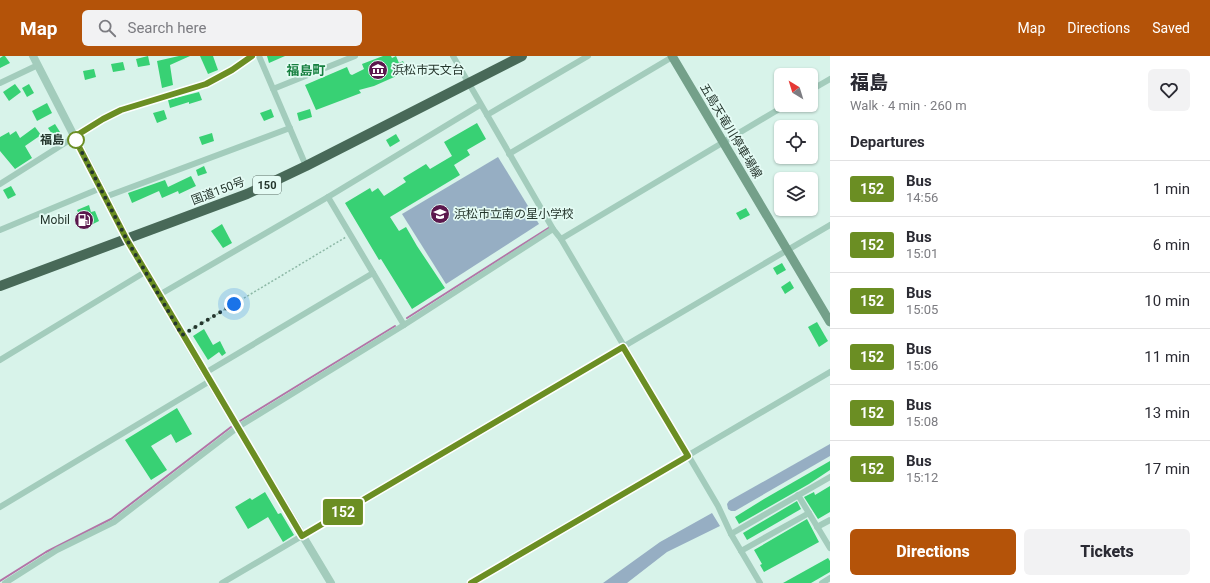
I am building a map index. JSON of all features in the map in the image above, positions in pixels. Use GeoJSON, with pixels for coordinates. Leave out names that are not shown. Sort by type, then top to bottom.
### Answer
{"type":"FeatureCollection","features":[{"type":"Feature","properties":{"kind":"highway","name":"国道150号"},"geometry":{"type":"LineString","coordinates":[[0,286],[127,240],[247,194],[306,166],[522,56]]}},
{"type":"Feature","properties":{"kind":"main road","name":"五島天竜川停車場線"},"geometry":{"type":"LineString","coordinates":[[673,56],[830,322]]}},
{"type":"Feature","properties":{"kind":"street"},"geometry":{"type":"LineString","coordinates":[[0,184],[103,119],[121,110],[206,84],[232,70],[252,56]]}},
{"type":"Feature","properties":{"kind":"street"},"geometry":{"type":"LineString","coordinates":[[259,56],[306,166]]}},
{"type":"Feature","properties":{"kind":"street"},"geometry":{"type":"LineString","coordinates":[[273,89],[355,56]]}},
{"type":"Feature","properties":{"kind":"street"},"geometry":{"type":"LineString","coordinates":[[453,56],[509,154],[561,239],[623,347],[718,506],[731,534],[760,583]]}},
{"type":"Feature","properties":{"kind":"street"},"geometry":{"type":"LineString","coordinates":[[487,115],[588,56]]}},
{"type":"Feature","properties":{"kind":"street"},"geometry":{"type":"LineString","coordinates":[[509,154],[673,56]]}},
{"type":"Feature","properties":{"kind":"street"},"geometry":{"type":"LineString","coordinates":[[0,83],[35,59],[127,240],[330,583]]}},
{"type":"Feature","properties":{"kind":"street"},"geometry":{"type":"LineString","coordinates":[[818,86],[830,79]]}},
{"type":"Feature","properties":{"kind":"street"},"geometry":{"type":"LineString","coordinates":[[160,296],[328,197],[480,104]]}},
{"type":"Feature","properties":{"kind":"street"},"geometry":{"type":"LineString","coordinates":[[561,239],[774,112]]}},
{"type":"Feature","properties":{"kind":"street"},"geometry":{"type":"LineString","coordinates":[[105,197],[290,128]]}},
{"type":"Feature","properties":{"kind":"street"},"geometry":{"type":"LineString","coordinates":[[0,230],[101,188]]}},
{"type":"Feature","properties":{"kind":"street"},"geometry":{"type":"LineString","coordinates":[[328,197],[404,325]]}},
{"type":"Feature","properties":{"kind":"street"},"geometry":{"type":"LineString","coordinates":[[222,583],[830,225]]}},
{"type":"Feature","properties":{"kind":"street"},"geometry":{"type":"LineString","coordinates":[[4,583],[57,550],[114,522],[238,427],[404,325],[553,228]]}},
{"type":"Feature","properties":{"kind":"street"},"geometry":{"type":"LineString","coordinates":[[0,360],[146,272]]}},
{"type":"Feature","properties":{"kind":"street"},"geometry":{"type":"LineString","coordinates":[[205,373],[373,273]]}},
{"type":"Feature","properties":{"kind":"street"},"geometry":{"type":"LineString","coordinates":[[471,583],[830,372]]}},
{"type":"Feature","properties":{"kind":"street"},"geometry":{"type":"LineString","coordinates":[[0,507],[210,381]]}},
{"type":"Feature","properties":{"kind":"street"},"geometry":{"type":"LineString","coordinates":[[731,534],[830,477]]}},
{"type":"Feature","properties":{"kind":"street"},"geometry":{"type":"LineString","coordinates":[[798,496],[830,548]]}},
{"type":"Feature","properties":{"kind":"street"},"geometry":{"type":"LineString","coordinates":[[741,551],[809,513]]}},
{"type":"Feature","properties":{"kind":"street"},"geometry":{"type":"LineString","coordinates":[[817,527],[830,520]]}},
{"type":"Feature","properties":{"kind":"street"},"geometry":{"type":"LineString","coordinates":[[822,583],[830,578]]}},
{"type":"Feature","properties":{"kind":"path"},"geometry":{"type":"LineString","coordinates":[[182,335],[350,235]]}},
{"type":"Feature","properties":{"kind":"shaded area"},"geometry":{"type":"Polygon","coordinates":[[[498,157],[539,224],[446,284],[402,214],[498,157]]]}},
{"type":"Feature","properties":{"kind":"shaded area"},"geometry":{"type":"Polygon","coordinates":[[[830,444],[830,456],[735,511],[728,509],[727,504],[729,501],[830,444]]]}},
{"type":"Feature","properties":{"kind":"shaded area"},"geometry":{"type":"Polygon","coordinates":[[[712,513],[720,526],[667,552],[627,583],[603,583],[660,542],[712,513]]]}},
{"type":"Feature","properties":{"kind":"building"},"geometry":{"type":"Polygon","coordinates":[[[5,56],[10,63],[0,68],[0,58],[5,56]]]}},
{"type":"Feature","properties":{"kind":"building"},"geometry":{"type":"Polygon","coordinates":[[[148,56],[150,65],[138,67],[136,59],[148,56]]]}},
{"type":"Feature","properties":{"kind":"building"},"geometry":{"type":"Polygon","coordinates":[[[179,56],[190,56],[170,65],[173,85],[162,88],[157,61],[179,56]]]}},
{"type":"Feature","properties":{"kind":"building"},"geometry":{"type":"Polygon","coordinates":[[[200,56],[213,56],[218,70],[208,74],[200,56]]]}},
{"type":"Feature","properties":{"kind":"building"},"geometry":{"type":"Polygon","coordinates":[[[267,56],[285,56],[269,63],[267,56]]]}},
{"type":"Feature","properties":{"kind":"building"},"geometry":{"type":"Polygon","coordinates":[[[383,56],[391,56],[392,58],[396,56],[399,63],[403,61],[406,68],[399,71],[401,74],[374,86],[359,90],[361,93],[316,110],[305,85],[347,67],[352,75],[364,69],[362,64],[383,56]]]}},
{"type":"Feature","properties":{"kind":"building"},"geometry":{"type":"Polygon","coordinates":[[[123,62],[125,70],[113,72],[111,64],[123,62]]]}},
{"type":"Feature","properties":{"kind":"building"},"geometry":{"type":"Polygon","coordinates":[[[94,69],[96,77],[85,80],[83,71],[94,69]]]}},
{"type":"Feature","properties":{"kind":"building"},"geometry":{"type":"Polygon","coordinates":[[[15,84],[21,92],[9,101],[3,92],[15,84]]]}},
{"type":"Feature","properties":{"kind":"building"},"geometry":{"type":"Polygon","coordinates":[[[29,84],[34,93],[27,97],[22,88],[29,84]]]}},
{"type":"Feature","properties":{"kind":"building"},"geometry":{"type":"Polygon","coordinates":[[[199,92],[202,100],[189,104],[189,102],[170,108],[168,100],[199,92]]]}},
{"type":"Feature","properties":{"kind":"building"},"geometry":{"type":"Polygon","coordinates":[[[47,103],[52,113],[37,121],[32,111],[47,103]]]}},
{"type":"Feature","properties":{"kind":"building"},"geometry":{"type":"Polygon","coordinates":[[[271,109],[274,117],[264,121],[260,113],[271,109]]]}},
{"type":"Feature","properties":{"kind":"building"},"geometry":{"type":"Polygon","coordinates":[[[310,109],[312,117],[299,121],[297,113],[310,109]]]}},
{"type":"Feature","properties":{"kind":"building"},"geometry":{"type":"Polygon","coordinates":[[[164,110],[167,119],[157,123],[153,113],[164,110]]]}},
{"type":"Feature","properties":{"kind":"building"},"geometry":{"type":"Polygon","coordinates":[[[477,123],[486,139],[467,150],[470,155],[454,165],[460,175],[390,217],[399,231],[406,227],[445,288],[412,309],[381,259],[379,260],[345,203],[370,188],[372,192],[378,188],[384,196],[406,182],[403,178],[426,164],[430,169],[452,156],[444,142],[477,123]]]}},
{"type":"Feature","properties":{"kind":"building"},"geometry":{"type":"Polygon","coordinates":[[[55,124],[60,132],[54,137],[48,128],[55,124]]]}},
{"type":"Feature","properties":{"kind":"building"},"geometry":{"type":"Polygon","coordinates":[[[35,127],[41,135],[25,146],[32,158],[15,169],[0,151],[0,137],[9,132],[10,135],[16,131],[20,138],[35,127]]]}},
{"type":"Feature","properties":{"kind":"building"},"geometry":{"type":"Polygon","coordinates":[[[212,133],[214,141],[202,145],[199,137],[212,133]]]}},
{"type":"Feature","properties":{"kind":"building"},"geometry":{"type":"Polygon","coordinates":[[[396,134],[400,141],[390,147],[386,140],[396,134]]]}},
{"type":"Feature","properties":{"kind":"building"},"geometry":{"type":"Polygon","coordinates":[[[204,166],[207,173],[198,176],[196,170],[204,166]]]}},
{"type":"Feature","properties":{"kind":"building"},"geometry":{"type":"Polygon","coordinates":[[[191,176],[196,186],[179,194],[178,191],[162,198],[159,191],[132,203],[128,193],[165,180],[168,187],[191,176]]]}},
{"type":"Feature","properties":{"kind":"building"},"geometry":{"type":"Polygon","coordinates":[[[11,186],[16,195],[8,199],[3,190],[11,186]]]}},
{"type":"Feature","properties":{"kind":"building"},"geometry":{"type":"Polygon","coordinates":[[[89,205],[91,212],[95,211],[99,221],[85,228],[77,210],[89,205]]]}},
{"type":"Feature","properties":{"kind":"building"},"geometry":{"type":"Polygon","coordinates":[[[746,208],[750,215],[740,220],[736,213],[746,208]]]}},
{"type":"Feature","properties":{"kind":"building"},"geometry":{"type":"Polygon","coordinates":[[[222,224],[232,243],[223,248],[211,231],[222,224]]]}},
{"type":"Feature","properties":{"kind":"building"},"geometry":{"type":"Polygon","coordinates":[[[782,263],[786,270],[777,275],[773,268],[782,263]]]}},
{"type":"Feature","properties":{"kind":"building"},"geometry":{"type":"Polygon","coordinates":[[[790,281],[794,288],[785,294],[781,287],[790,281]]]}},
{"type":"Feature","properties":{"kind":"building"},"geometry":{"type":"Polygon","coordinates":[[[817,322],[828,341],[819,347],[808,327],[817,322]]]}},
{"type":"Feature","properties":{"kind":"building"},"geometry":{"type":"Polygon","coordinates":[[[204,329],[213,345],[220,341],[226,353],[222,356],[219,352],[208,360],[193,336],[204,329]]]}},
{"type":"Feature","properties":{"kind":"building"},"geometry":{"type":"Polygon","coordinates":[[[177,408],[192,434],[176,443],[171,434],[151,446],[167,470],[151,480],[125,440],[177,408]]]}},
{"type":"Feature","properties":{"kind":"building"},"geometry":{"type":"Polygon","coordinates":[[[830,461],[830,470],[809,484],[739,524],[735,517],[830,461]]]}},
{"type":"Feature","properties":{"kind":"building"},"geometry":{"type":"Polygon","coordinates":[[[830,486],[830,512],[818,519],[804,497],[814,492],[815,495],[830,486]]]}},
{"type":"Feature","properties":{"kind":"building"},"geometry":{"type":"Polygon","coordinates":[[[265,492],[278,514],[281,513],[294,535],[283,542],[268,517],[248,529],[235,507],[250,498],[252,500],[265,492]]]}},
{"type":"Feature","properties":{"kind":"building"},"geometry":{"type":"Polygon","coordinates":[[[797,501],[801,509],[747,540],[743,533],[797,501]]]}},
{"type":"Feature","properties":{"kind":"building"},"geometry":{"type":"Polygon","coordinates":[[[807,519],[819,542],[764,572],[760,565],[762,564],[754,550],[807,519]]]}},
{"type":"Feature","properties":{"kind":"building"},"geometry":{"type":"Polygon","coordinates":[[[828,558],[830,561],[830,572],[811,583],[783,583],[828,558]]]}},
{"type":"Feature","properties":{"kind":"waterway"},"geometry":{"type":"LineString","coordinates":[[407,318],[550,227]]}},
{"type":"Feature","properties":{"kind":"waterway"},"geometry":{"type":"LineString","coordinates":[[240,421],[395,326]]}},
{"type":"Feature","properties":{"kind":"waterway"},"geometry":{"type":"LineString","coordinates":[[0,581],[46,552],[111,519],[231,427]]}},
{"type":"Feature","properties":{"kind":"bus line","name":"152"},"geometry":{"type":"LineString","coordinates":[[252,56],[232,70],[206,84],[121,110],[74,137],[127,240],[302,536],[623,347],[688,456],[471,583]]}},
{"type":"Feature","properties":{"kind":"place","name":"浜松市天文台"},"geometry":{"type":"Point","coordinates":[378,70]}},
{"type":"Feature","properties":{"kind":"place","name":"福島"},"geometry":{"type":"Point","coordinates":[76,140]}},
{"type":"Feature","properties":{"kind":"place","name":"浜松市立南の星小学校"},"geometry":{"type":"Point","coordinates":[440,214]}},
{"type":"Feature","properties":{"kind":"place","name":"Mobil"},"geometry":{"type":"Point","coordinates":[84,220]}},
{"type":"Feature","properties":{"kind":"district","name":"福島町"},"geometry":{"type":"Point","coordinates":[306,70]}},
{"type":"Feature","properties":{"kind":"route"},"geometry":{"type":"LineString","coordinates":[[76,140],[74,137],[127,240],[182,335],[234,304]]}}]}
